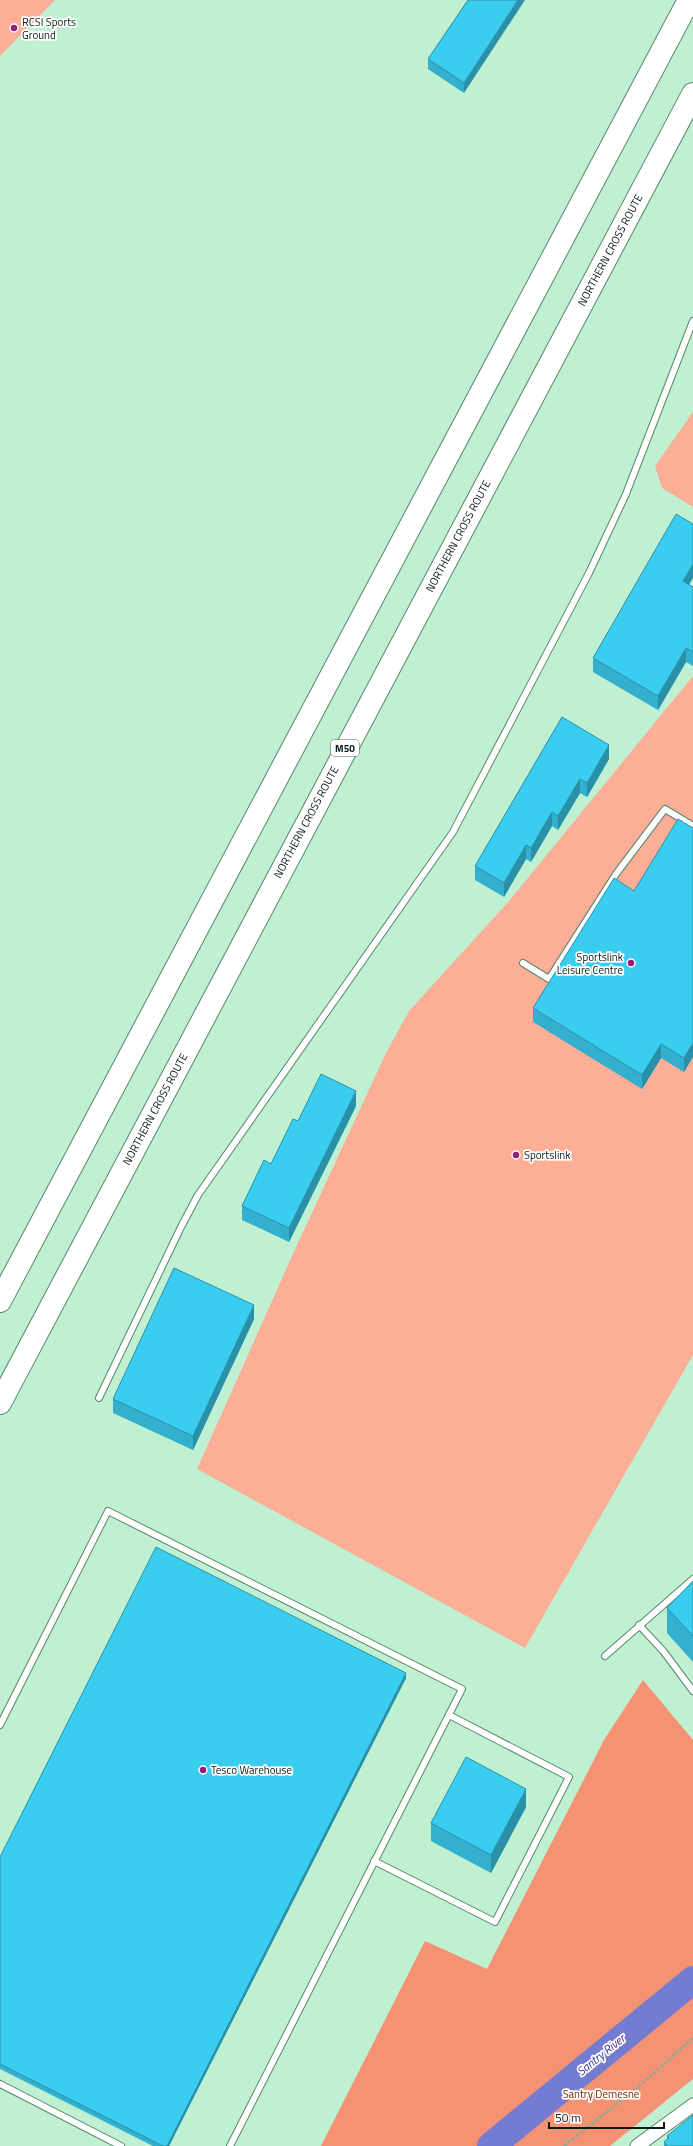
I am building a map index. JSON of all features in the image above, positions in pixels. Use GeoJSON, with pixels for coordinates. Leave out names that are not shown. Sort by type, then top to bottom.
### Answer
{"type":"FeatureCollection","features":[{"type":"Feature","properties":{"kind":"highway"},"geometry":{"type":"LineString","coordinates":[[0,1301],[689,0]]}},
{"type":"Feature","properties":{"kind":"highway","name":"NORTHERN CROSS ROUTE"},"geometry":{"type":"LineString","coordinates":[[0,1403],[693,94]]}},
{"type":"Feature","properties":{"kind":"street"},"geometry":{"type":"LineString","coordinates":[[637,2146],[693,2106]]}},
{"type":"Feature","properties":{"kind":"lane"},"geometry":{"type":"LineString","coordinates":[[99,1398],[180,1227],[198,1195],[453,832],[593,566],[626,494],[693,321]]}},
{"type":"Feature","properties":{"kind":"lane"},"geometry":{"type":"LineString","coordinates":[[523,963],[549,979],[616,874],[665,809],[693,826]]}},
{"type":"Feature","properties":{"kind":"lane"},"geometry":{"type":"LineString","coordinates":[[0,1725],[108,1511],[462,1689],[230,2146]]}},
{"type":"Feature","properties":{"kind":"lane"},"geometry":{"type":"LineString","coordinates":[[605,1656],[693,1579]]}},
{"type":"Feature","properties":{"kind":"lane"},"geometry":{"type":"LineString","coordinates":[[639,1625],[664,1652],[693,1691]]}},
{"type":"Feature","properties":{"kind":"lane"},"geometry":{"type":"LineString","coordinates":[[374,1862],[495,1922],[569,1776],[449,1715]]}},
{"type":"Feature","properties":{"kind":"lane"},"geometry":{"type":"LineString","coordinates":[[0,2084],[121,2146]]}},
{"type":"Feature","properties":{"kind":"path"},"geometry":{"type":"LineString","coordinates":[[564,2146],[638,2087],[693,2038]]}},
{"type":"Feature","properties":{"kind":"shaded area","name":"RCSI Sports Ground"},"geometry":{"type":"Polygon","coordinates":[[[0,0],[55,0],[0,56],[0,0]]]}},
{"type":"Feature","properties":{"kind":"shaded area"},"geometry":{"type":"Polygon","coordinates":[[[693,412],[693,507],[662,488],[655,466],[693,412]]]}},
{"type":"Feature","properties":{"kind":"shaded area","name":"Sportslink"},"geometry":{"type":"Polygon","coordinates":[[[693,676],[693,1355],[525,1648],[197,1469],[292,1256],[386,1053],[409,1011],[509,901],[693,676]]]}},
{"type":"Feature","properties":{"kind":"green space","name":"Santry Demesne"},"geometry":{"type":"Polygon","coordinates":[[[643,1680],[693,1740],[693,2079],[610,2146],[321,2146],[425,1941],[487,1969],[604,1740],[643,1680]]]}},
{"type":"Feature","properties":{"kind":"building"},"geometry":{"type":"Polygon","coordinates":[[[468,0],[518,0],[464,83],[428,59],[468,0]]]}},
{"type":"Feature","properties":{"kind":"building"},"geometry":{"type":"Polygon","coordinates":[[[676,514],[693,524],[693,564],[683,581],[693,587],[693,652],[686,648],[658,696],[593,658],[676,514]]]}},
{"type":"Feature","properties":{"kind":"building"},"geometry":{"type":"Polygon","coordinates":[[[562,717],[609,745],[587,783],[580,779],[558,816],[552,812],[531,848],[526,845],[504,883],[475,866],[562,717]]]}},
{"type":"Feature","properties":{"kind":"building","name":"Sportslink Leisure Centre"},"geometry":{"type":"Polygon","coordinates":[[[678,819],[693,828],[693,1043],[684,1058],[661,1044],[642,1075],[533,1008],[614,878],[634,891],[678,819]]]}},
{"type":"Feature","properties":{"kind":"building"},"geometry":{"type":"Polygon","coordinates":[[[321,1074],[356,1091],[289,1228],[242,1206],[264,1160],[271,1164],[293,1119],[298,1121],[321,1074]]]}},
{"type":"Feature","properties":{"kind":"building"},"geometry":{"type":"Polygon","coordinates":[[[174,1268],[254,1305],[193,1436],[113,1399],[174,1268]]]}},
{"type":"Feature","properties":{"kind":"building","name":"Tesco Warehouse"},"geometry":{"type":"Polygon","coordinates":[[[156,1547],[406,1673],[167,2146],[163,2146],[0,2064],[0,1857],[156,1547]]]}},
{"type":"Feature","properties":{"kind":"building"},"geometry":{"type":"Polygon","coordinates":[[[693,1581],[693,1636],[667,1608],[693,1581]]]}},
{"type":"Feature","properties":{"kind":"building"},"geometry":{"type":"Polygon","coordinates":[[[466,1757],[526,1789],[491,1855],[431,1823],[466,1757]]]}},
{"type":"Feature","properties":{"kind":"building"},"geometry":{"type":"Polygon","coordinates":[[[693,2115],[693,2146],[667,2146],[664,2142],[669,2138],[667,2136],[693,2115]]]}},
{"type":"Feature","properties":{"kind":"waterway","name":"Santry River"},"geometry":{"type":"LineString","coordinates":[[491,2146],[693,1980]]}},
{"type":"Feature","properties":{"kind":"place","name":"RCSI Sports Ground"},"geometry":{"type":"Point","coordinates":[14,28]}},
{"type":"Feature","properties":{"kind":"place","name":"Sportslink Leisure Centre"},"geometry":{"type":"Point","coordinates":[631,963]}},
{"type":"Feature","properties":{"kind":"place","name":"Sportslink"},"geometry":{"type":"Point","coordinates":[516,1155]}},
{"type":"Feature","properties":{"kind":"place","name":"Tesco Warehouse"},"geometry":{"type":"Point","coordinates":[203,1770]}}]}
